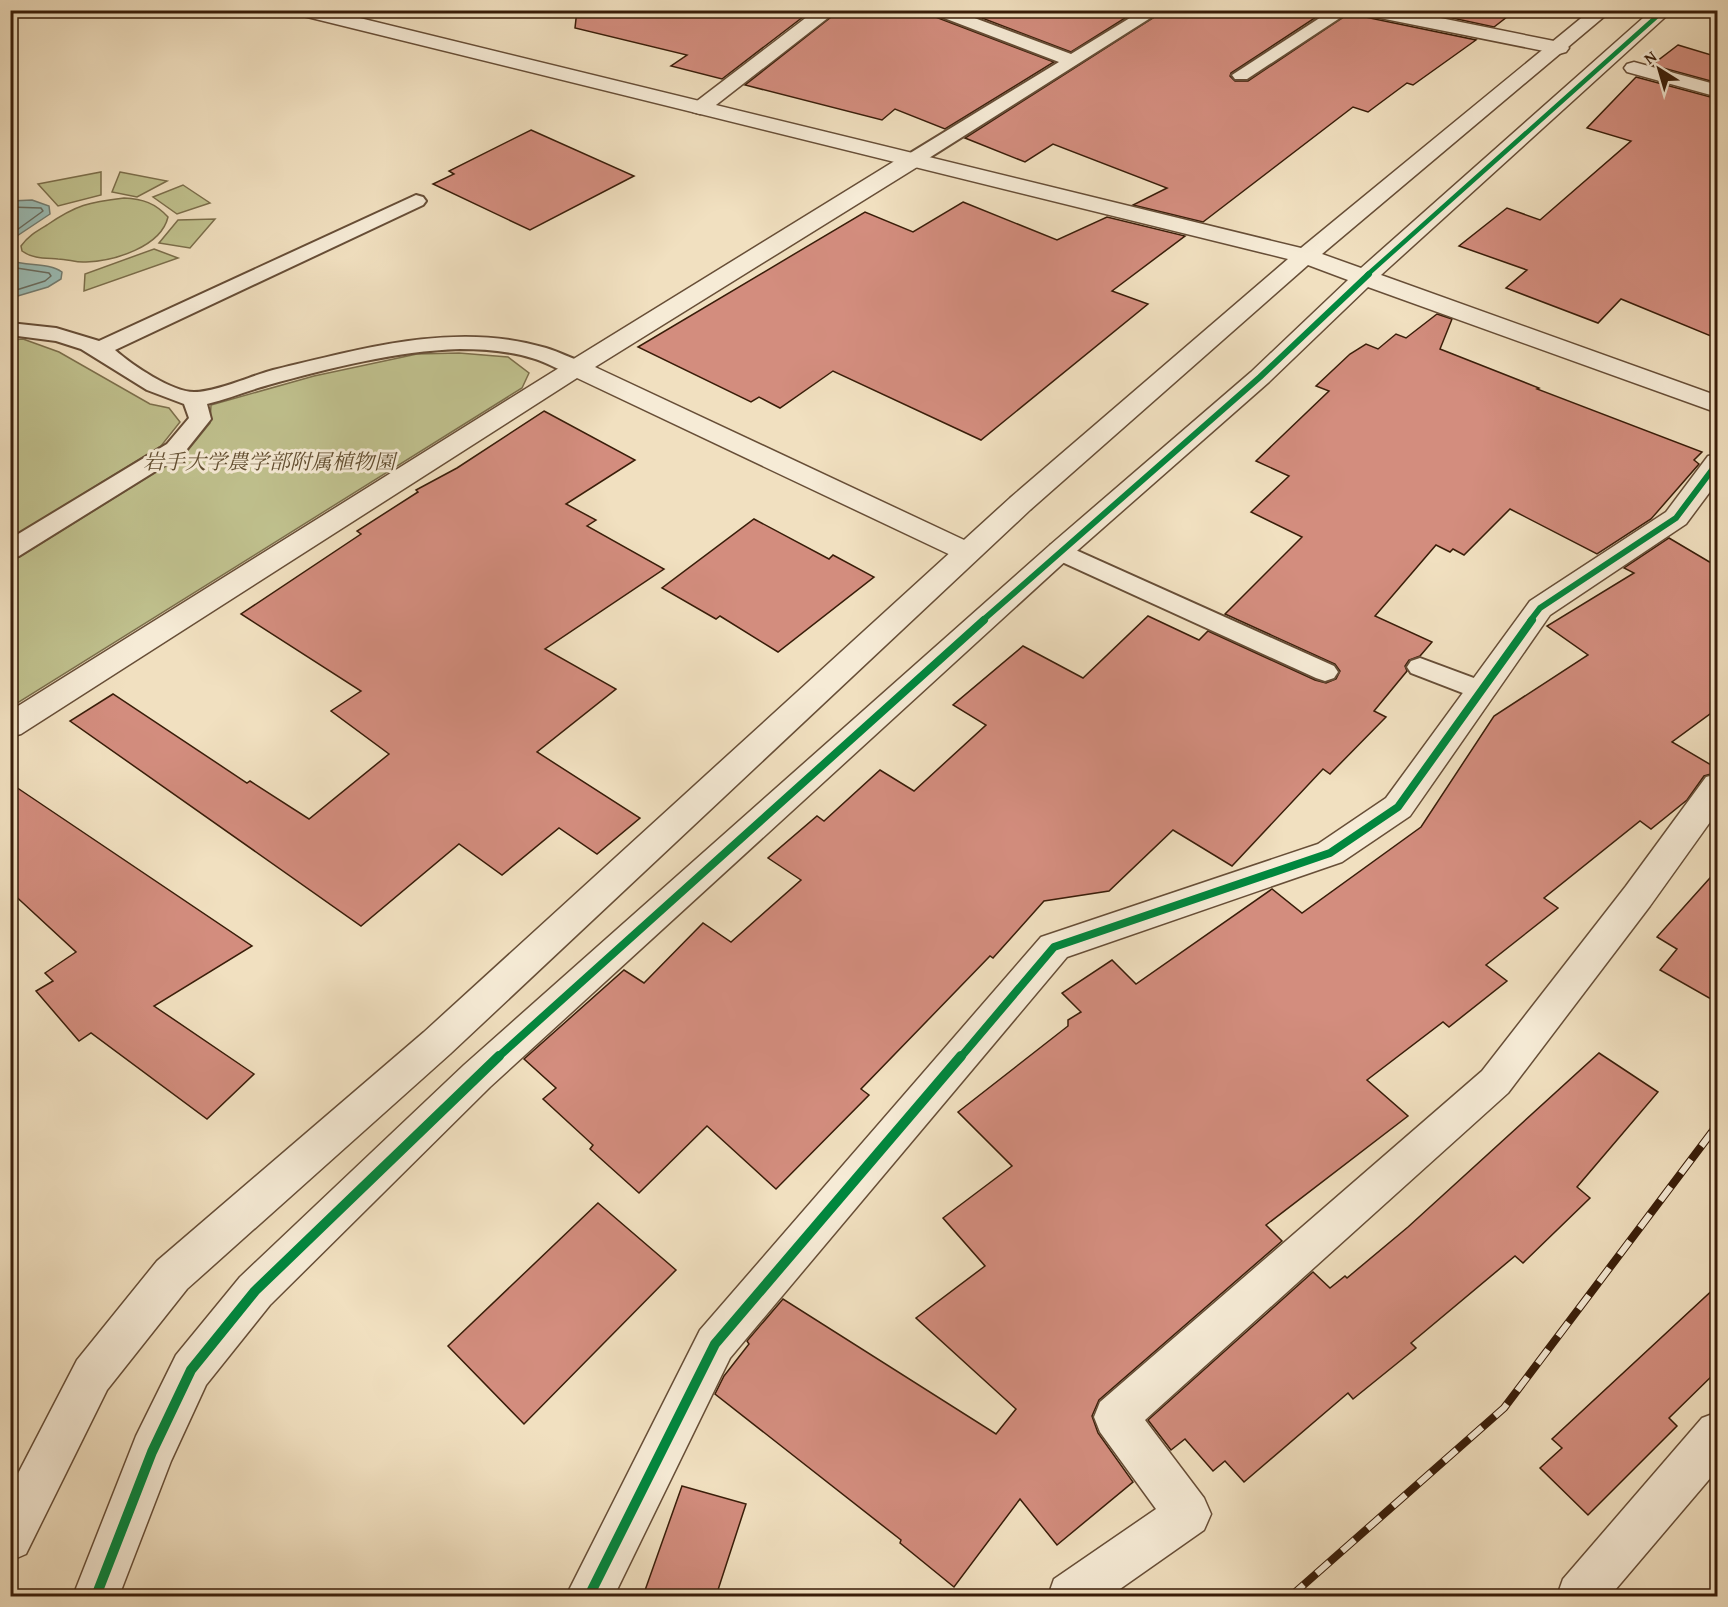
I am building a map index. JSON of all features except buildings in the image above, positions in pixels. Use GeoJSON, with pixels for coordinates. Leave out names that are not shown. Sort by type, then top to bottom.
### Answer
{"type":"FeatureCollection","features":[{"type":"Feature","properties":{"kind":"street"},"geometry":{"type":"LineString","coordinates":[[302,10],[1305,256],[1718,405]]}},
{"type":"Feature","properties":{"kind":"street"},"geometry":{"type":"LineString","coordinates":[[700,108],[829,10]]}},
{"type":"Feature","properties":{"kind":"street"},"geometry":{"type":"LineString","coordinates":[[1370,10],[1559,48]]}},
{"type":"Feature","properties":{"kind":"street"},"geometry":{"type":"LineString","coordinates":[[12,1530],[92,1375],[172,1275],[436,1043],[966,552],[1305,256],[1604,10]]}},
{"type":"Feature","properties":{"kind":"street"},"geometry":{"type":"LineString","coordinates":[[96,1596],[152,1452],[191,1370],[255,1291],[477,1076],[1060,551],[1260,377],[1365,278],[1664,10]]}},
{"type":"Feature","properties":{"kind":"street"},"geometry":{"type":"LineString","coordinates":[[1634,68],[1718,91]]}},
{"type":"Feature","properties":{"kind":"street"},"geometry":{"type":"LineString","coordinates":[[10,726],[576,368],[914,159]]}},
{"type":"Feature","properties":{"kind":"street"},"geometry":{"type":"LineString","coordinates":[[576,368],[966,552]]}},
{"type":"Feature","properties":{"kind":"street"},"geometry":{"type":"LineString","coordinates":[[589,1596],[715,1344],[1054,946],[1330,853],[1398,807],[1540,609],[1676,518],[1718,462]]}},
{"type":"Feature","properties":{"kind":"street"},"geometry":{"type":"LineString","coordinates":[[1071,1596],[1188,1514],[1116,1417],[1496,1082],[1638,896],[1718,786]]}},
{"type":"Feature","properties":{"kind":"street"},"geometry":{"type":"LineString","coordinates":[[1580,1596],[1718,1434]]}},
{"type":"Feature","properties":{"kind":"lane"},"geometry":{"type":"LineString","coordinates":[[937,10],[1073,61]]}},
{"type":"Feature","properties":{"kind":"lane"},"geometry":{"type":"LineString","coordinates":[[914,159],[1155,10]]}},
{"type":"Feature","properties":{"kind":"lane"},"geometry":{"type":"LineString","coordinates":[[1241,75],[1344,10]]}},
{"type":"Feature","properties":{"kind":"lane"},"geometry":{"type":"LineString","coordinates":[[100,349],[416,201]]}},
{"type":"Feature","properties":{"kind":"lane"},"geometry":{"type":"LineString","coordinates":[[10,329],[40,332],[100,349],[142,379],[173,393],[194,399],[298,371],[380,353],[436,344],[473,342],[524,349],[559,358],[576,368]]}},
{"type":"Feature","properties":{"kind":"lane"},"geometry":{"type":"LineString","coordinates":[[10,550],[175,449],[200,419],[194,399]]}},
{"type":"Feature","properties":{"kind":"lane"},"geometry":{"type":"LineString","coordinates":[[1060,551],[1325,672]]}},
{"type":"Feature","properties":{"kind":"lane"},"geometry":{"type":"LineString","coordinates":[[1420,668],[1481,691]]}},
{"type":"Feature","properties":{"kind":"green space"},"geometry":{"type":"Polygon","coordinates":[[[101,172],[101,195],[58,206],[38,184],[101,172]]]}},
{"type":"Feature","properties":{"kind":"green space"},"geometry":{"type":"Polygon","coordinates":[[[120,172],[167,181],[137,197],[112,192],[120,172]]]}},
{"type":"Feature","properties":{"kind":"green space"},"geometry":{"type":"Polygon","coordinates":[[[183,185],[210,203],[177,214],[153,197],[183,185]]]}},
{"type":"Feature","properties":{"kind":"green space"},"geometry":{"type":"Polygon","coordinates":[[[124,198],[148,203],[168,217],[164,228],[156,237],[135,250],[110,259],[82,262],[39,258],[22,251],[21,246],[30,237],[66,213],[92,203],[124,198]]]}},
{"type":"Feature","properties":{"kind":"green space"},"geometry":{"type":"Polygon","coordinates":[[[215,219],[190,248],[159,243],[178,220],[215,219]]]}},
{"type":"Feature","properties":{"kind":"green space"},"geometry":{"type":"Polygon","coordinates":[[[154,249],[178,258],[84,291],[85,274],[154,249]]]}},
{"type":"Feature","properties":{"kind":"green space","name":"岩手大学農学部附属植物園"},"geometry":{"type":"Polygon","coordinates":[[[23,339],[59,352],[150,404],[169,408],[180,422],[161,446],[11,538],[11,340],[23,339]]]}},
{"type":"Feature","properties":{"kind":"green space","name":"岩手大学農学部附属植物園"},"geometry":{"type":"Polygon","coordinates":[[[459,353],[508,357],[529,373],[522,388],[11,707],[11,562],[185,454],[210,423],[211,405],[314,376],[417,354],[459,353]]]}},
{"type":"Feature","properties":{"kind":"water"},"geometry":{"type":"Polygon","coordinates":[[[32,200],[49,206],[50,214],[17,236],[11,244],[11,201],[32,200]]]}},
{"type":"Feature","properties":{"kind":"water"},"geometry":{"type":"Polygon","coordinates":[[[10,260],[56,269],[62,272],[61,279],[48,287],[11,298],[10,260]]]}},
{"type":"Feature","properties":{"kind":"railway"},"geometry":{"type":"LineString","coordinates":[[1291,1596],[1504,1408],[1718,1124]]}},
{"type":"Feature","properties":{"kind":"cycle path"},"geometry":{"type":"LineString","coordinates":[[96,1596],[152,1452],[191,1370],[255,1291],[477,1076],[1060,551],[1260,377],[1364,278],[1664,10]]}},
{"type":"Feature","properties":{"kind":"cycle path"},"geometry":{"type":"LineString","coordinates":[[589,1596],[715,1344],[1054,947],[1330,853],[1398,807],[1540,608],[1676,518],[1718,462]]}}]}
